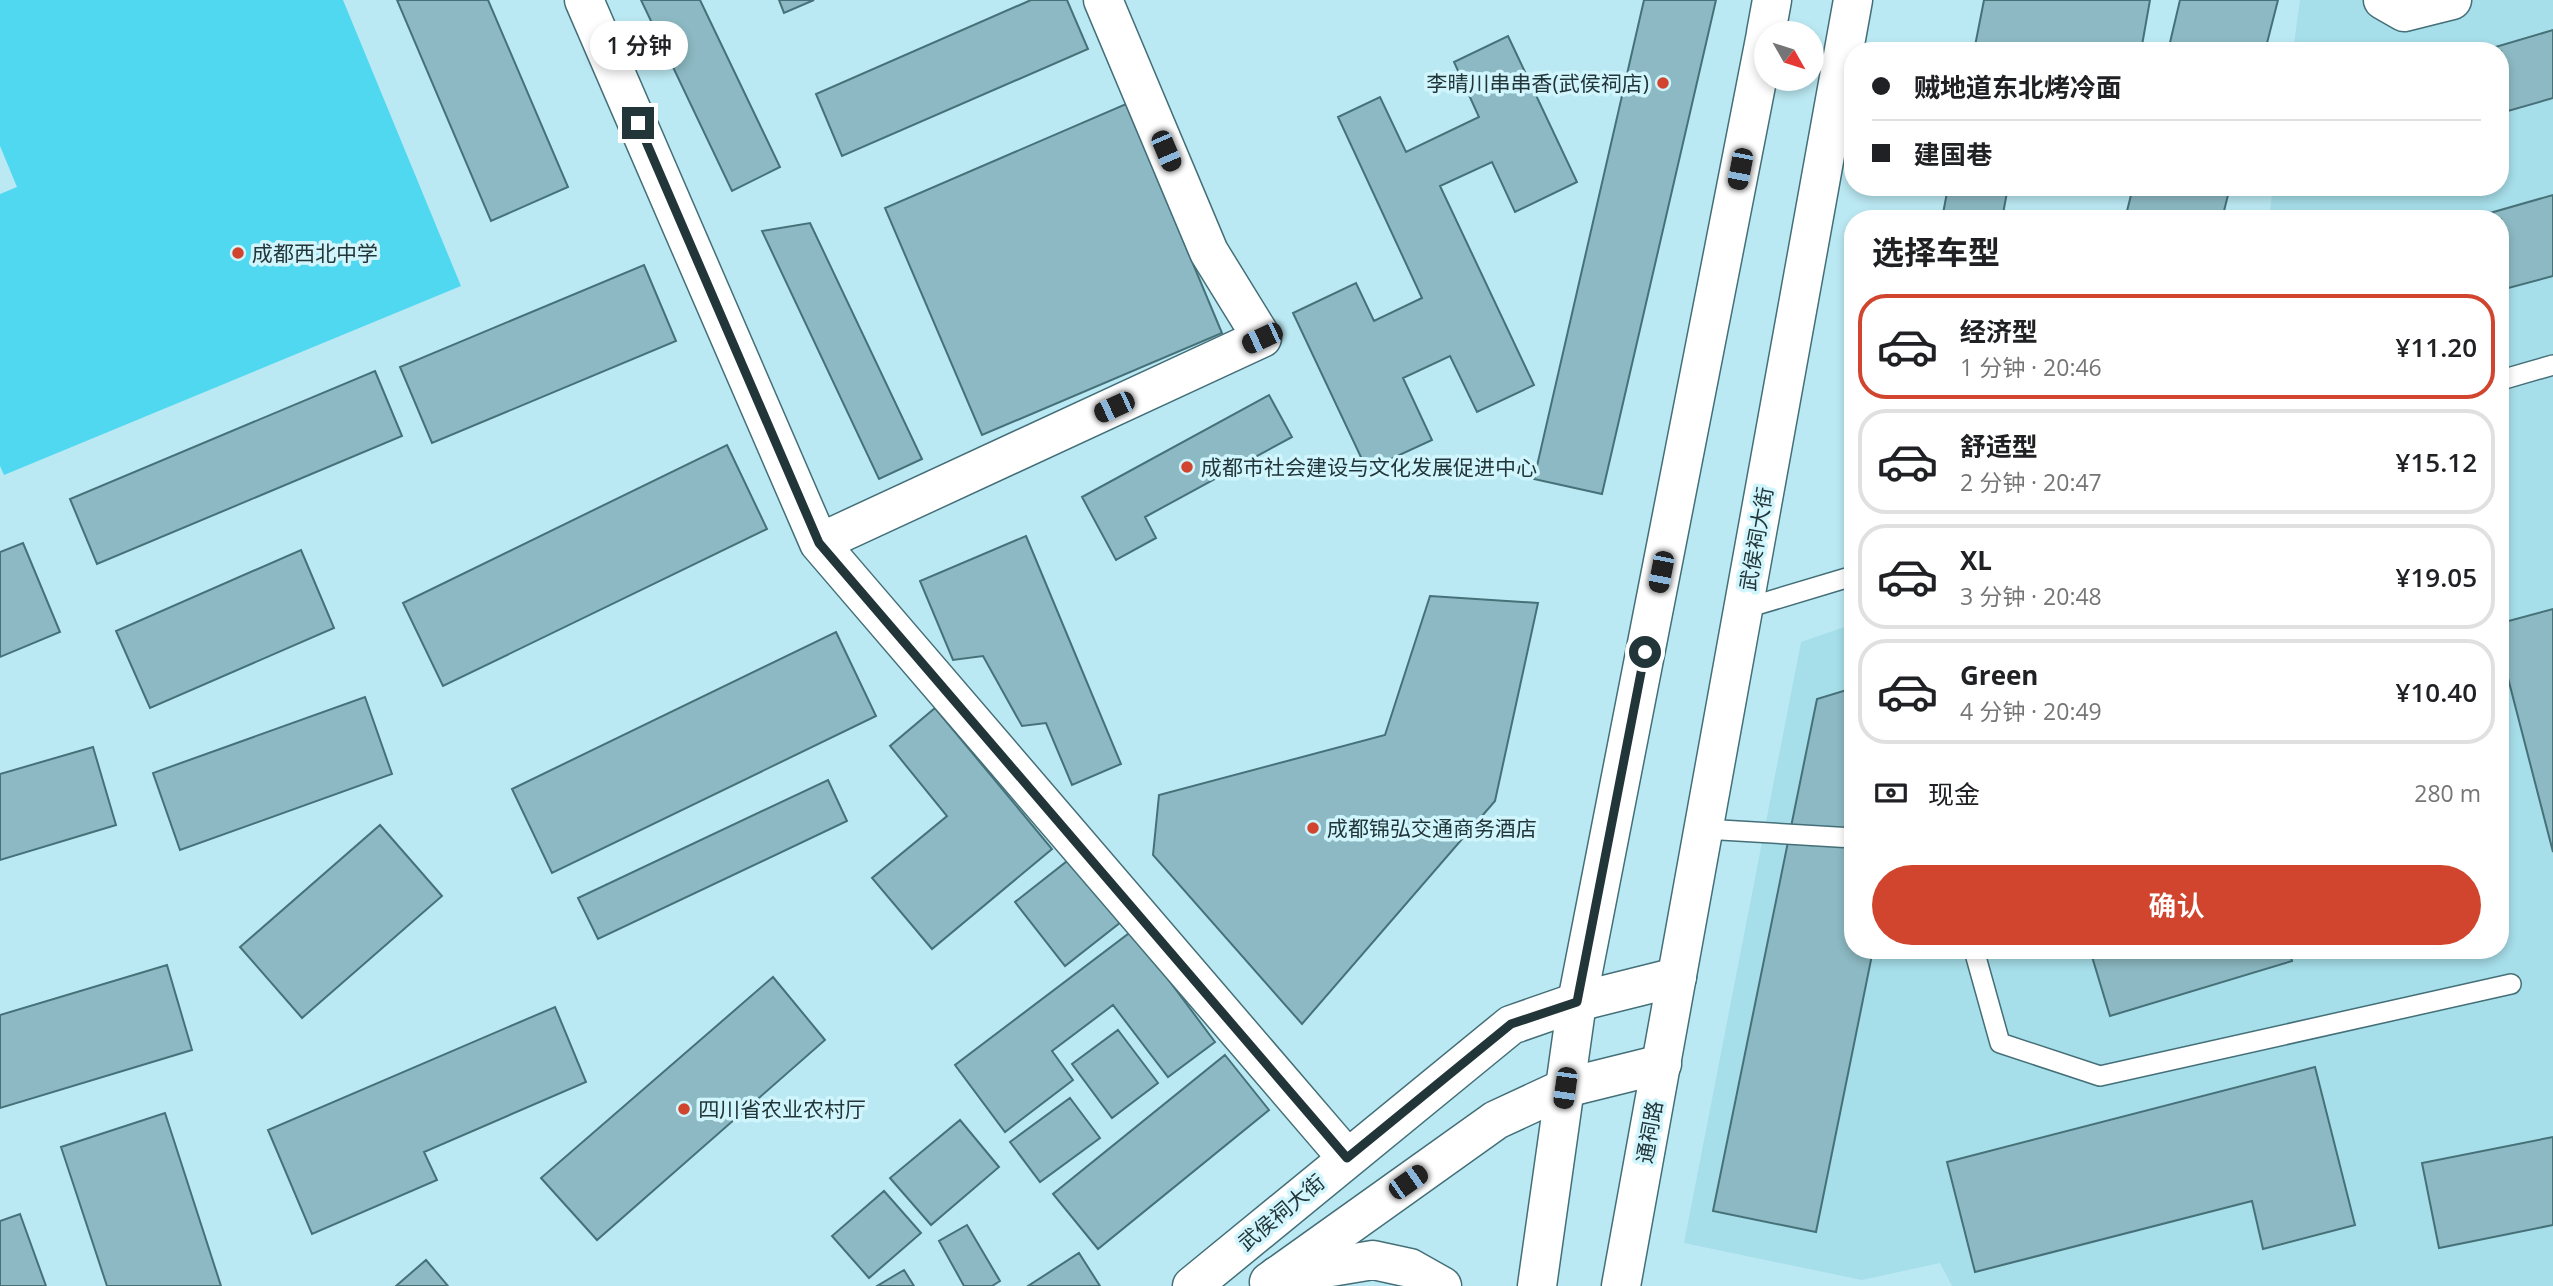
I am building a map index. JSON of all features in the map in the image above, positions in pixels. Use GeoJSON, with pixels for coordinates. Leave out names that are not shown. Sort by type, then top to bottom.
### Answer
{"type":"FeatureCollection","features":[{"type":"Feature","properties":{"kind":"street"},"geometry":{"type":"LineString","coordinates":[[584,0],[819,543],[1347,1158]]}},
{"type":"Feature","properties":{"kind":"street"},"geometry":{"type":"LineString","coordinates":[[819,543],[1262,338],[1209,252],[1103,0]]}},
{"type":"Feature","properties":{"kind":"street"},"geometry":{"type":"LineString","coordinates":[[1768,21],[1772,0]]}},
{"type":"Feature","properties":{"kind":"street","name":"武侯祠大街"},"geometry":{"type":"LineString","coordinates":[[1845,42],[1853,0]]}},
{"type":"Feature","properties":{"kind":"street"},"geometry":{"type":"LineString","coordinates":[[2383,0],[2404,12],[2452,0]]}},
{"type":"Feature","properties":{"kind":"street","name":"武侯祠大街"},"geometry":{"type":"LineString","coordinates":[[1192,1286],[1511,1024],[1577,1002],[1677,977],[1844,50]]}},
{"type":"Feature","properties":{"kind":"street"},"geometry":{"type":"LineString","coordinates":[[1537,1286],[1577,1002],[1755,91]]}},
{"type":"Feature","properties":{"kind":"street","name":"通祠路"},"geometry":{"type":"LineString","coordinates":[[1621,1286],[1677,977]]}},
{"type":"Feature","properties":{"kind":"street"},"geometry":{"type":"LineString","coordinates":[[1271,1281],[1496,1120],[1565,1088],[1661,1064]]}},
{"type":"Feature","properties":{"kind":"street"},"geometry":{"type":"LineString","coordinates":[[1271,1281],[1373,1260],[1410,1268],[1441,1286]]}},
{"type":"Feature","properties":{"kind":"lane"},"geometry":{"type":"LineString","coordinates":[[2509,378],[2553,365]]}},
{"type":"Feature","properties":{"kind":"lane"},"geometry":{"type":"LineString","coordinates":[[1744,609],[1844,579]]}},
{"type":"Feature","properties":{"kind":"lane"},"geometry":{"type":"LineString","coordinates":[[1704,829],[1844,837]]}},
{"type":"Feature","properties":{"kind":"lane"},"geometry":{"type":"LineString","coordinates":[[1977,959],[2000,1043],[2100,1076],[2511,984]]}},
{"type":"Feature","properties":{"kind":"shaded area","name":"成都西北中学"},"geometry":{"type":"Polygon","coordinates":[[[0,0],[343,0],[461,286],[4,475],[0,466],[0,194],[17,187],[0,146],[0,0]]]}},
{"type":"Feature","properties":{"kind":"shaded area"},"geometry":{"type":"Polygon","coordinates":[[[2300,0],[2553,0],[2553,1286],[1952,1286],[1940,1263],[1862,1280],[1684,1243],[1801,642],[1844,627],[1844,959],[2509,959],[2509,210],[2270,210],[2272,196],[2509,196],[2509,42],[2294,42],[2300,0]]]}},
{"type":"Feature","properties":{"kind":"building"},"geometry":{"type":"Polygon","coordinates":[[[397,0],[488,0],[568,187],[491,221],[397,0]]]}},
{"type":"Feature","properties":{"kind":"building"},"geometry":{"type":"Polygon","coordinates":[[[641,0],[700,0],[780,167],[732,191],[641,0]]]}},
{"type":"Feature","properties":{"kind":"building"},"geometry":{"type":"Polygon","coordinates":[[[779,0],[814,0],[784,13],[779,0]]]}},
{"type":"Feature","properties":{"kind":"building"},"geometry":{"type":"Polygon","coordinates":[[[1031,0],[1067,0],[1088,49],[842,156],[816,94],[1031,0]]]}},
{"type":"Feature","properties":{"kind":"building"},"geometry":{"type":"Polygon","coordinates":[[[1644,0],[1716,0],[1602,494],[1534,479],[1644,0]]]}},
{"type":"Feature","properties":{"kind":"building"},"geometry":{"type":"Polygon","coordinates":[[[1984,0],[2150,0],[2143,42],[1976,42],[1984,0]]]}},
{"type":"Feature","properties":{"kind":"building"},"geometry":{"type":"Polygon","coordinates":[[[2180,0],[2278,0],[2267,42],[2170,42],[2180,0]]]}},
{"type":"Feature","properties":{"kind":"building"},"geometry":{"type":"Polygon","coordinates":[[[2553,30],[2553,98],[2509,111],[2509,43],[2553,30]]]}},
{"type":"Feature","properties":{"kind":"building"},"geometry":{"type":"Polygon","coordinates":[[[1508,36],[1577,182],[1515,212],[1492,162],[1440,186],[1534,385],[1477,412],[1450,356],[1403,378],[1432,440],[1367,470],[1293,313],[1356,283],[1374,321],[1422,298],[1338,117],[1380,97],[1406,152],[1479,117],[1454,62],[1508,36]]]}},
{"type":"Feature","properties":{"kind":"building"},"geometry":{"type":"Polygon","coordinates":[[[1126,104],[1222,333],[982,435],[885,208],[1126,104]]]}},
{"type":"Feature","properties":{"kind":"building"},"geometry":{"type":"Polygon","coordinates":[[[2553,195],[2553,276],[2509,288],[2509,210],[2500,210],[2553,195]]]}},
{"type":"Feature","properties":{"kind":"building"},"geometry":{"type":"Polygon","coordinates":[[[1946,196],[2006,196],[2004,210],[1944,210],[1946,196]]]}},
{"type":"Feature","properties":{"kind":"building"},"geometry":{"type":"Polygon","coordinates":[[[2131,196],[2228,196],[2224,210],[2127,210],[2131,196]]]}},
{"type":"Feature","properties":{"kind":"building"},"geometry":{"type":"Polygon","coordinates":[[[810,223],[922,459],[879,479],[762,231],[810,223]]]}},
{"type":"Feature","properties":{"kind":"building"},"geometry":{"type":"Polygon","coordinates":[[[644,265],[676,341],[432,443],[400,367],[644,265]]]}},
{"type":"Feature","properties":{"kind":"building"},"geometry":{"type":"Polygon","coordinates":[[[375,371],[402,436],[97,564],[70,499],[375,371]]]}},
{"type":"Feature","properties":{"kind":"building","name":"成都市社会建设与文化发展促进中心"},"geometry":{"type":"Polygon","coordinates":[[[1269,395],[1292,437],[1145,517],[1156,538],[1116,560],[1082,497],[1269,395]]]}},
{"type":"Feature","properties":{"kind":"building"},"geometry":{"type":"Polygon","coordinates":[[[727,445],[767,529],[443,686],[403,603],[727,445]]]}},
{"type":"Feature","properties":{"kind":"building"},"geometry":{"type":"Polygon","coordinates":[[[1026,536],[1121,764],[1072,785],[1046,723],[1022,726],[983,656],[953,660],[920,581],[1026,536]]]}},
{"type":"Feature","properties":{"kind":"building"},"geometry":{"type":"Polygon","coordinates":[[[23,543],[60,632],[0,657],[0,552],[23,543]]]}},
{"type":"Feature","properties":{"kind":"building"},"geometry":{"type":"Polygon","coordinates":[[[301,550],[334,628],[150,708],[116,631],[301,550]]]}},
{"type":"Feature","properties":{"kind":"building","name":"成都锦弘交通商务酒店"},"geometry":{"type":"Polygon","coordinates":[[[1430,596],[1538,603],[1495,801],[1302,1024],[1153,855],[1159,795],[1385,735],[1430,596]]]}},
{"type":"Feature","properties":{"kind":"building"},"geometry":{"type":"Polygon","coordinates":[[[2553,609],[2553,852],[2509,682],[2509,621],[2553,609]]]}},
{"type":"Feature","properties":{"kind":"building"},"geometry":{"type":"Polygon","coordinates":[[[836,632],[876,716],[552,873],[512,789],[836,632]]]}},
{"type":"Feature","properties":{"kind":"building"},"geometry":{"type":"Polygon","coordinates":[[[1844,691],[1844,959],[1871,959],[1816,1232],[1713,1211],[1817,699],[1844,691]]]}},
{"type":"Feature","properties":{"kind":"building"},"geometry":{"type":"Polygon","coordinates":[[[365,697],[392,774],[180,850],[153,773],[365,697]]]}},
{"type":"Feature","properties":{"kind":"building"},"geometry":{"type":"Polygon","coordinates":[[[935,708],[1052,849],[932,949],[872,878],[947,816],[890,746],[935,708]]]}},
{"type":"Feature","properties":{"kind":"building"},"geometry":{"type":"Polygon","coordinates":[[[93,747],[116,825],[0,860],[0,774],[93,747]]]}},
{"type":"Feature","properties":{"kind":"building"},"geometry":{"type":"Polygon","coordinates":[[[828,780],[847,821],[598,939],[578,898],[828,780]]]}},
{"type":"Feature","properties":{"kind":"building"},"geometry":{"type":"Polygon","coordinates":[[[380,825],[442,896],[302,1018],[240,947],[380,825]]]}},
{"type":"Feature","properties":{"kind":"building"},"geometry":{"type":"Polygon","coordinates":[[[1071,858],[1121,922],[1065,966],[1015,902],[1071,858]]]}},
{"type":"Feature","properties":{"kind":"building"},"geometry":{"type":"Polygon","coordinates":[[[1132,931],[1215,1042],[1168,1077],[1113,1005],[1052,1051],[1073,1080],[1005,1132],[955,1065],[1132,931]]]}},
{"type":"Feature","properties":{"kind":"building"},"geometry":{"type":"Polygon","coordinates":[[[2093,959],[2291,959],[2292,961],[2110,1016],[2093,959]]]}},
{"type":"Feature","properties":{"kind":"building"},"geometry":{"type":"Polygon","coordinates":[[[167,965],[192,1050],[0,1108],[0,1015],[167,965]]]}},
{"type":"Feature","properties":{"kind":"building","name":"四川省农业农村厅"},"geometry":{"type":"Polygon","coordinates":[[[773,977],[825,1040],[597,1240],[541,1178],[773,977]]]}},
{"type":"Feature","properties":{"kind":"building"},"geometry":{"type":"Polygon","coordinates":[[[555,1007],[586,1082],[424,1152],[437,1180],[312,1234],[268,1130],[555,1007]]]}},
{"type":"Feature","properties":{"kind":"building"},"geometry":{"type":"Polygon","coordinates":[[[1118,1030],[1158,1083],[1112,1118],[1072,1064],[1118,1030]]]}},
{"type":"Feature","properties":{"kind":"building"},"geometry":{"type":"Polygon","coordinates":[[[1225,1055],[1269,1110],[1098,1249],[1053,1194],[1225,1055]]]}},
{"type":"Feature","properties":{"kind":"building"},"geometry":{"type":"Polygon","coordinates":[[[2315,1067],[2355,1225],[2263,1249],[2252,1201],[1975,1272],[1947,1162],[2315,1067]]]}},
{"type":"Feature","properties":{"kind":"building"},"geometry":{"type":"Polygon","coordinates":[[[1070,1098],[1100,1138],[1040,1182],[1010,1142],[1070,1098]]]}},
{"type":"Feature","properties":{"kind":"building"},"geometry":{"type":"Polygon","coordinates":[[[165,1113],[221,1286],[107,1286],[61,1147],[165,1113]]]}},
{"type":"Feature","properties":{"kind":"building"},"geometry":{"type":"Polygon","coordinates":[[[960,1120],[999,1167],[931,1225],[890,1178],[960,1120]]]}},
{"type":"Feature","properties":{"kind":"building"},"geometry":{"type":"Polygon","coordinates":[[[2553,1137],[2553,1225],[2439,1248],[2422,1163],[2553,1137]]]}},
{"type":"Feature","properties":{"kind":"building"},"geometry":{"type":"Polygon","coordinates":[[[884,1191],[921,1233],[869,1278],[832,1236],[884,1191]]]}},
{"type":"Feature","properties":{"kind":"building"},"geometry":{"type":"Polygon","coordinates":[[[20,1214],[46,1286],[0,1286],[0,1221],[20,1214]]]}},
{"type":"Feature","properties":{"kind":"building"},"geometry":{"type":"Polygon","coordinates":[[[967,1225],[1000,1281],[992,1286],[964,1286],[939,1241],[967,1225]]]}},
{"type":"Feature","properties":{"kind":"building"},"geometry":{"type":"Polygon","coordinates":[[[1079,1253],[1100,1286],[1028,1286],[1079,1253]]]}},
{"type":"Feature","properties":{"kind":"building"},"geometry":{"type":"Polygon","coordinates":[[[426,1260],[448,1286],[396,1286],[426,1260]]]}},
{"type":"Feature","properties":{"kind":"building"},"geometry":{"type":"Polygon","coordinates":[[[904,1270],[914,1286],[877,1286],[904,1270]]]}},
{"type":"Feature","properties":{"kind":"place","name":"李晴川串串香(武侯祠店)"},"geometry":{"type":"Point","coordinates":[1663,83]}},
{"type":"Feature","properties":{"kind":"place","name":"成都西北中学"},"geometry":{"type":"Point","coordinates":[238,253]}},
{"type":"Feature","properties":{"kind":"place","name":"成都市社会建设与文化发展促进中心"},"geometry":{"type":"Point","coordinates":[1187,467]}},
{"type":"Feature","properties":{"kind":"place","name":"成都锦弘交通商务酒店"},"geometry":{"type":"Point","coordinates":[1313,828]}},
{"type":"Feature","properties":{"kind":"place","name":"四川省农业农村厅"},"geometry":{"type":"Point","coordinates":[684,1109]}},
{"type":"Feature","properties":{"kind":"route"},"geometry":{"type":"LineString","coordinates":[[638,123],[819,543],[1347,1158],[1511,1024],[1577,1002],[1645,652]]}}]}
